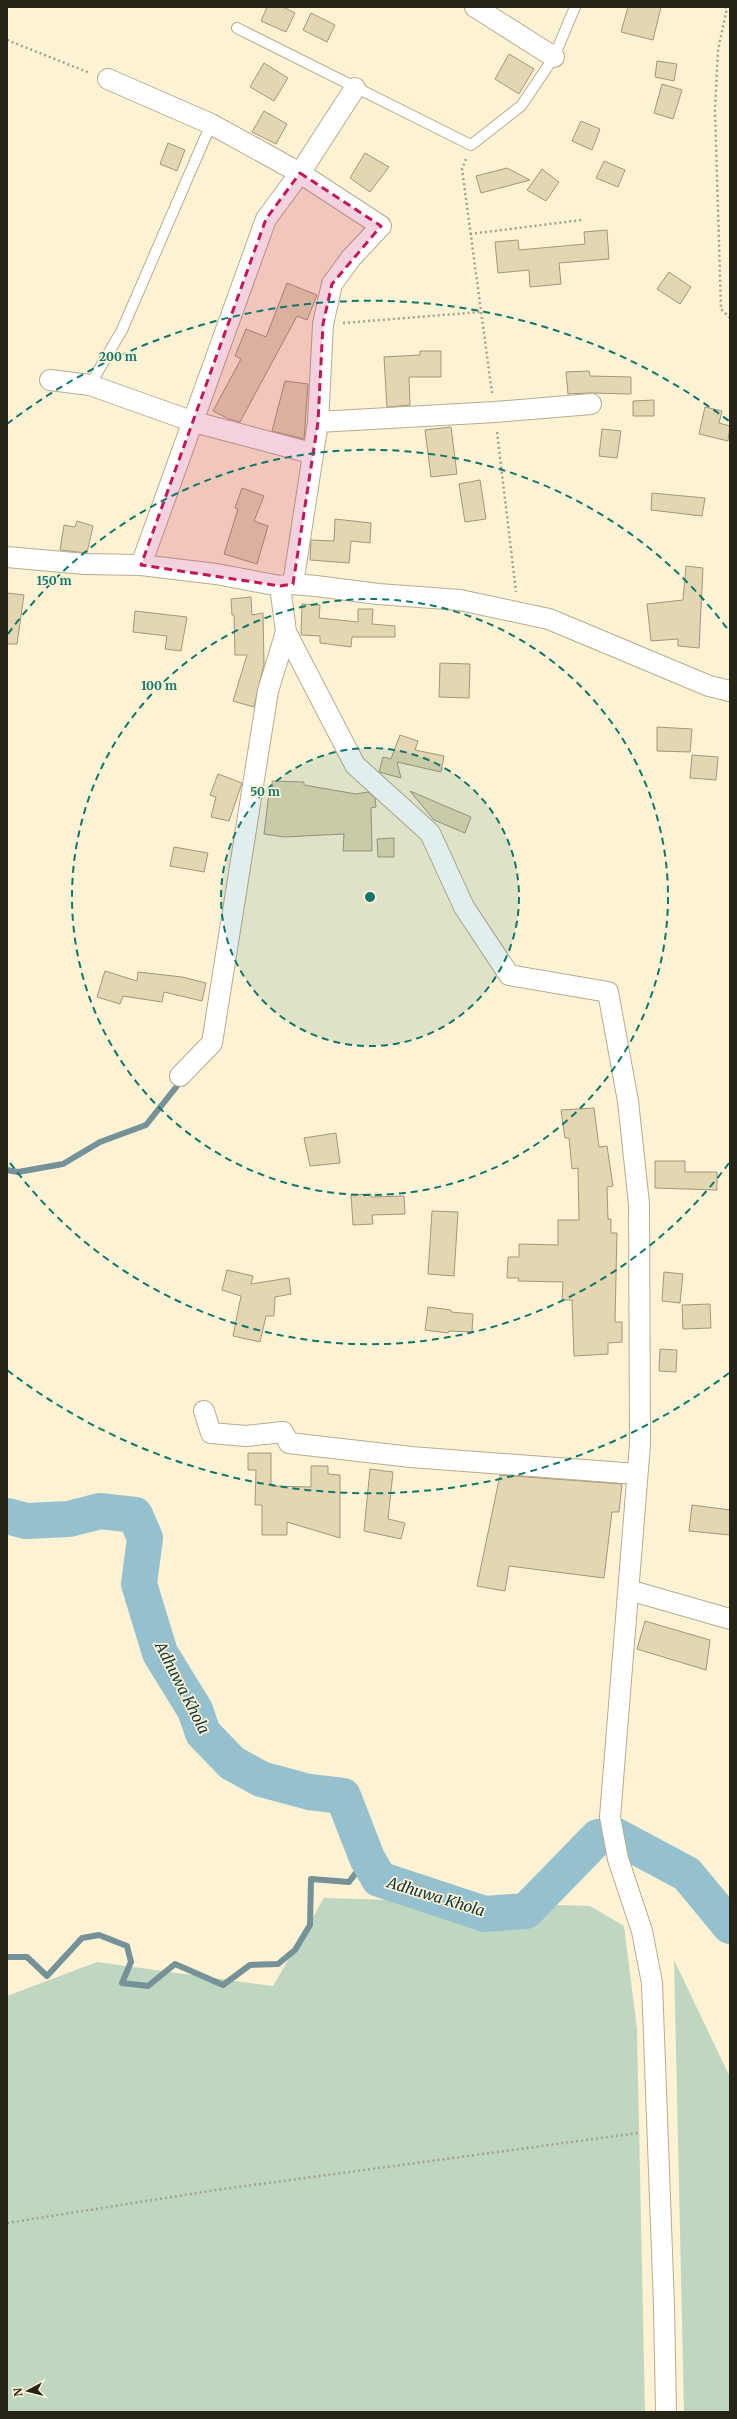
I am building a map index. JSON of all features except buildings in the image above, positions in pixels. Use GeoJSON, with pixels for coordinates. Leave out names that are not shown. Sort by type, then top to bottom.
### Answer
{"type":"FeatureCollection","features":[{"type":"Feature","properties":{"kind":"street"},"geometry":{"type":"LineString","coordinates":[[475,7],[554,57]]}},
{"type":"Feature","properties":{"kind":"street"},"geometry":{"type":"LineString","coordinates":[[108,79],[212,124],[300,173],[381,226],[351,258],[332,284],[323,324],[318,422],[287,585],[286,632],[268,692],[212,1043],[180,1076]]}},
{"type":"Feature","properties":{"kind":"street"},"geometry":{"type":"LineString","coordinates":[[141,565],[194,422],[266,219],[300,173],[355,88]]}},
{"type":"Feature","properties":{"kind":"street"},"geometry":{"type":"LineString","coordinates":[[50,380],[90,385],[194,422],[312,453]]}},
{"type":"Feature","properties":{"kind":"street"},"geometry":{"type":"LineString","coordinates":[[318,422],[495,412],[591,404]]}},
{"type":"Feature","properties":{"kind":"street"},"geometry":{"type":"LineString","coordinates":[[7,557],[85,564],[141,565],[216,574],[287,585],[460,600],[548,619],[709,686],[730,691]]}},
{"type":"Feature","properties":{"kind":"street"},"geometry":{"type":"LineString","coordinates":[[286,632],[355,765],[430,833],[464,908],[509,975],[608,992],[628,1101],[639,1204],[640,1444],[610,1817],[618,1859],[642,1931],[652,1983],[658,2130],[666,2412]]}},
{"type":"Feature","properties":{"kind":"street"},"geometry":{"type":"LineString","coordinates":[[204,1411],[211,1433],[246,1436],[283,1432],[289,1443],[411,1457],[637,1474]]}},
{"type":"Feature","properties":{"kind":"street"},"geometry":{"type":"LineString","coordinates":[[629,1590],[730,1619]]}},
{"type":"Feature","properties":{"kind":"lane"},"geometry":{"type":"LineString","coordinates":[[237,28],[471,145],[521,106],[554,57],[575,7]]}},
{"type":"Feature","properties":{"kind":"lane"},"geometry":{"type":"LineString","coordinates":[[90,385],[122,330],[212,124]]}},
{"type":"Feature","properties":{"kind":"path"},"geometry":{"type":"LineString","coordinates":[[725,7],[727,8],[718,50],[715,110],[721,309],[730,318]]}},
{"type":"Feature","properties":{"kind":"path"},"geometry":{"type":"LineString","coordinates":[[7,40],[108,79]]}},
{"type":"Feature","properties":{"kind":"path"},"geometry":{"type":"LineString","coordinates":[[471,145],[462,169],[480,312],[495,412],[518,613]]}},
{"type":"Feature","properties":{"kind":"path"},"geometry":{"type":"LineString","coordinates":[[470,234],[582,220]]}},
{"type":"Feature","properties":{"kind":"path"},"geometry":{"type":"LineString","coordinates":[[323,324],[480,312]]}},
{"type":"Feature","properties":{"kind":"path"},"geometry":{"type":"LineString","coordinates":[[7,2223],[216,2190],[658,2130]]}},
{"type":"Feature","properties":{"kind":"highlighted area"},"geometry":{"type":"Polygon","coordinates":[[[300,173],[381,226],[332,284],[323,324],[318,422],[293,584],[280,586],[141,565],[266,219],[300,173]]]}},
{"type":"Feature","properties":{"kind":"green space"},"geometry":{"type":"Polygon","coordinates":[[[324,1898],[590,1906],[624,1926],[637,2029],[645,2412],[7,2412],[7,1996],[97,1962],[273,1986],[324,1898]]]}},
{"type":"Feature","properties":{"kind":"green space"},"geometry":{"type":"Polygon","coordinates":[[[674,1960],[730,2077],[730,2412],[684,2412],[674,1960]]]}},
{"type":"Feature","properties":{"kind":"waterway"},"geometry":{"type":"LineString","coordinates":[[7,1170],[18,1172],[63,1164],[100,1142],[146,1125],[181,1081]]}},
{"type":"Feature","properties":{"kind":"waterway","name":"Adhuwa Khola"},"geometry":{"type":"LineString","coordinates":[[7,1516],[26,1521],[69,1519],[100,1511],[135,1515],[145,1538],[139,1584],[160,1653],[195,1710],[203,1733],[232,1763],[261,1779],[309,1792],[343,1796],[367,1858],[379,1879],[485,1914],[526,1911],[598,1837],[614,1835],[687,1874],[730,1926]]}},
{"type":"Feature","properties":{"kind":"waterway"},"geometry":{"type":"LineString","coordinates":[[7,1957],[27,1957],[47,1976],[82,1938],[99,1935],[127,1946],[131,1962],[122,1983],[148,1986],[175,1964],[223,1985],[250,1965],[278,1964],[295,1950],[310,1925],[311,1879],[349,1882],[367,1858]]}}]}
